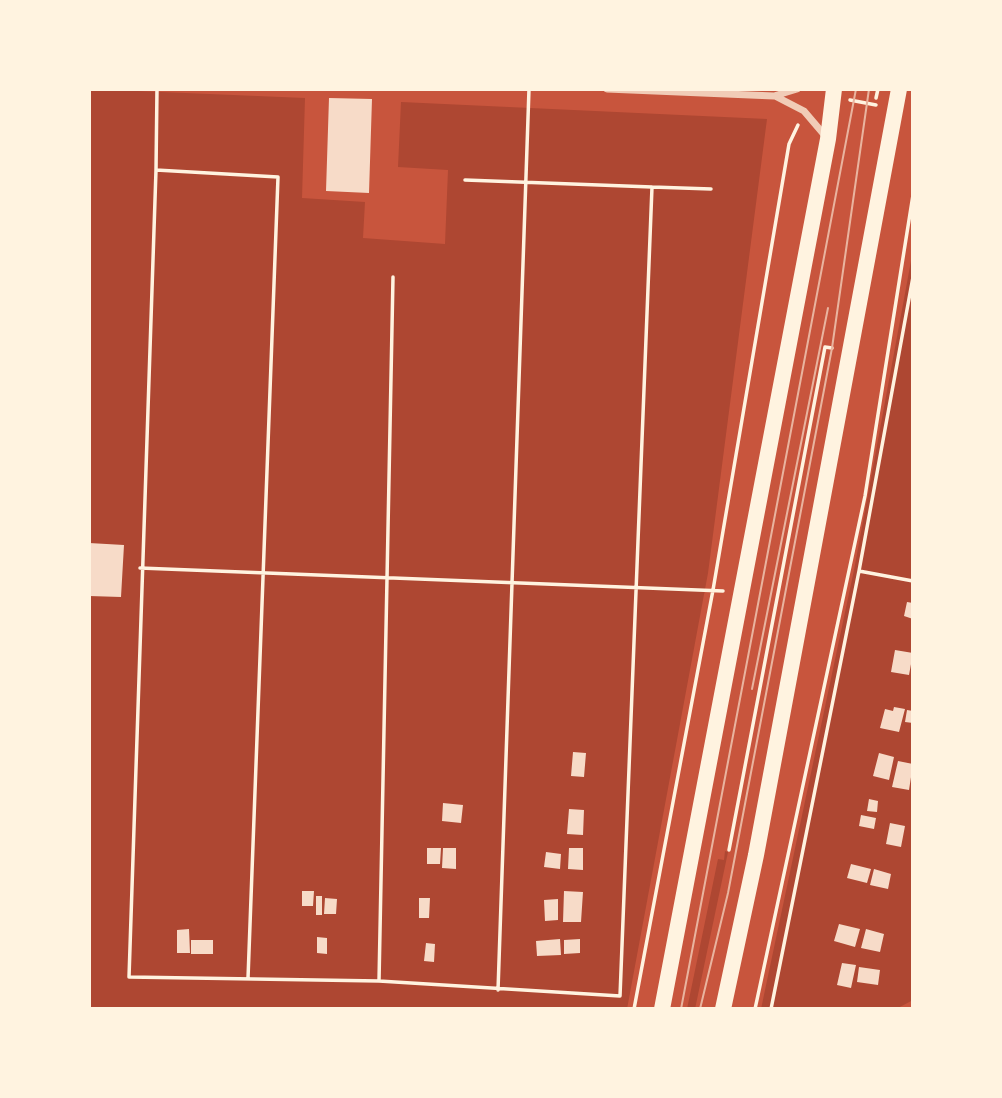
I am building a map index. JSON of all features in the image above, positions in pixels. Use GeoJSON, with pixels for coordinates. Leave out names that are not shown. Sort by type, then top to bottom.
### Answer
{"type":"FeatureCollection","features":[{"type":"Feature","properties":{"kind":"main road"},"geometry":{"type":"LineString","coordinates":[[662,1009],[743,594],[828,139],[834,89]]}},
{"type":"Feature","properties":{"kind":"main road"},"geometry":{"type":"LineString","coordinates":[[723,1009],[761,827],[899,89]]}},
{"type":"Feature","properties":{"kind":"street"},"geometry":{"type":"LineString","coordinates":[[607,89],[774,96],[797,89]]}},
{"type":"Feature","properties":{"kind":"street"},"geometry":{"type":"LineString","coordinates":[[774,96],[804,111],[828,139]]}},
{"type":"Feature","properties":{"kind":"path"},"geometry":{"type":"LineString","coordinates":[[157,89],[129,977],[379,981],[620,996],[634,586],[652,187]]}},
{"type":"Feature","properties":{"kind":"path"},"geometry":{"type":"LineString","coordinates":[[498,990],[529,89]]}},
{"type":"Feature","properties":{"kind":"path"},"geometry":{"type":"LineString","coordinates":[[876,98],[878,89]]}},
{"type":"Feature","properties":{"kind":"path"},"geometry":{"type":"LineString","coordinates":[[876,106],[878,112]]}},
{"type":"Feature","properties":{"kind":"path"},"geometry":{"type":"LineString","coordinates":[[634,1009],[713,590],[789,145],[804,111]]}},
{"type":"Feature","properties":{"kind":"path"},"geometry":{"type":"LineString","coordinates":[[156,170],[278,177],[248,978]]}},
{"type":"Feature","properties":{"kind":"path"},"geometry":{"type":"LineString","coordinates":[[465,180],[711,189]]}},
{"type":"Feature","properties":{"kind":"path"},"geometry":{"type":"LineString","coordinates":[[755,1009],[865,496],[913,195]]}},
{"type":"Feature","properties":{"kind":"path"},"geometry":{"type":"LineString","coordinates":[[379,981],[393,277]]}},
{"type":"Feature","properties":{"kind":"path"},"geometry":{"type":"LineString","coordinates":[[771,1009],[859,570],[913,277]]}},
{"type":"Feature","properties":{"kind":"path"},"geometry":{"type":"LineString","coordinates":[[729,850],[825,347],[838,349]]}},
{"type":"Feature","properties":{"kind":"path"},"geometry":{"type":"LineString","coordinates":[[140,568],[634,586],[743,594]]}},
{"type":"Feature","properties":{"kind":"path"},"geometry":{"type":"LineString","coordinates":[[859,570],[913,581]]}},
{"type":"Feature","properties":{"kind":"shaded area"},"geometry":{"type":"Polygon","coordinates":[[[89,89],[305,98],[302,198],[365,202],[363,238],[445,244],[448,170],[398,167],[401,102],[767,119],[708,573],[627,1009],[89,1009],[89,89]]]}},
{"type":"Feature","properties":{"kind":"shaded area"},"geometry":{"type":"Polygon","coordinates":[[[913,250],[913,1000],[896,1009],[761,1009],[854,570],[913,250]]]}},
{"type":"Feature","properties":{"kind":"shaded area"},"geometry":{"type":"Polygon","coordinates":[[[725,851],[728,852],[695,1009],[687,1009],[718,859],[724,860],[725,851]]]}},
{"type":"Feature","properties":{"kind":"building"},"geometry":{"type":"Polygon","coordinates":[[[329,98],[372,99],[369,193],[326,191],[329,98]]]}},
{"type":"Feature","properties":{"kind":"building"},"geometry":{"type":"Polygon","coordinates":[[[89,543],[124,545],[121,597],[89,596],[89,543]]]}},
{"type":"Feature","properties":{"kind":"building"},"geometry":{"type":"Polygon","coordinates":[[[907,602],[913,603],[913,619],[904,616],[907,602]]]}},
{"type":"Feature","properties":{"kind":"building"},"geometry":{"type":"Polygon","coordinates":[[[895,650],[913,653],[909,675],[891,672],[895,650]]]}},
{"type":"Feature","properties":{"kind":"building"},"geometry":{"type":"Polygon","coordinates":[[[894,707],[905,709],[899,732],[880,728],[885,709],[893,711],[894,707]]]}},
{"type":"Feature","properties":{"kind":"building"},"geometry":{"type":"Polygon","coordinates":[[[907,710],[913,711],[913,723],[905,722],[907,710]]]}},
{"type":"Feature","properties":{"kind":"building"},"geometry":{"type":"Polygon","coordinates":[[[573,752],[586,753],[584,777],[571,776],[573,752]]]}},
{"type":"Feature","properties":{"kind":"building"},"geometry":{"type":"Polygon","coordinates":[[[879,753],[894,757],[889,780],[873,776],[879,753]]]}},
{"type":"Feature","properties":{"kind":"building"},"geometry":{"type":"Polygon","coordinates":[[[898,761],[913,764],[909,790],[892,787],[898,761]]]}},
{"type":"Feature","properties":{"kind":"building"},"geometry":{"type":"Polygon","coordinates":[[[869,799],[878,801],[877,812],[867,811],[869,799]]]}},
{"type":"Feature","properties":{"kind":"building"},"geometry":{"type":"Polygon","coordinates":[[[443,803],[463,805],[461,823],[442,821],[443,803]]]}},
{"type":"Feature","properties":{"kind":"building"},"geometry":{"type":"Polygon","coordinates":[[[569,809],[584,810],[583,835],[567,834],[569,809]]]}},
{"type":"Feature","properties":{"kind":"building"},"geometry":{"type":"Polygon","coordinates":[[[861,815],[876,818],[874,829],[859,826],[861,815]]]}},
{"type":"Feature","properties":{"kind":"building"},"geometry":{"type":"Polygon","coordinates":[[[890,823],[905,826],[901,847],[886,844],[890,823]]]}},
{"type":"Feature","properties":{"kind":"building"},"geometry":{"type":"Polygon","coordinates":[[[427,848],[441,848],[440,864],[427,864],[427,848]]]}},
{"type":"Feature","properties":{"kind":"building"},"geometry":{"type":"Polygon","coordinates":[[[443,848],[456,848],[456,869],[442,868],[443,848]]]}},
{"type":"Feature","properties":{"kind":"building"},"geometry":{"type":"Polygon","coordinates":[[[569,848],[583,848],[583,870],[568,869],[569,848]]]}},
{"type":"Feature","properties":{"kind":"building"},"geometry":{"type":"Polygon","coordinates":[[[546,852],[561,854],[560,869],[544,867],[546,852]]]}},
{"type":"Feature","properties":{"kind":"building"},"geometry":{"type":"Polygon","coordinates":[[[851,864],[871,869],[867,883],[847,878],[851,864]]]}},
{"type":"Feature","properties":{"kind":"building"},"geometry":{"type":"Polygon","coordinates":[[[874,869],[891,874],[888,889],[870,885],[874,869]]]}},
{"type":"Feature","properties":{"kind":"building"},"geometry":{"type":"Polygon","coordinates":[[[302,891],[314,891],[313,906],[302,906],[302,891]]]}},
{"type":"Feature","properties":{"kind":"building"},"geometry":{"type":"Polygon","coordinates":[[[564,891],[583,892],[581,922],[563,922],[564,891]]]}},
{"type":"Feature","properties":{"kind":"building"},"geometry":{"type":"Polygon","coordinates":[[[316,896],[322,896],[322,915],[316,915],[316,896]]]}},
{"type":"Feature","properties":{"kind":"building"},"geometry":{"type":"Polygon","coordinates":[[[325,898],[337,899],[336,914],[324,914],[325,898]]]}},
{"type":"Feature","properties":{"kind":"building"},"geometry":{"type":"Polygon","coordinates":[[[419,898],[430,898],[429,918],[419,918],[419,898]]]}},
{"type":"Feature","properties":{"kind":"building"},"geometry":{"type":"Polygon","coordinates":[[[558,899],[558,920],[545,921],[544,900],[558,899]]]}},
{"type":"Feature","properties":{"kind":"building"},"geometry":{"type":"Polygon","coordinates":[[[839,924],[860,929],[855,947],[834,941],[839,924]]]}},
{"type":"Feature","properties":{"kind":"building"},"geometry":{"type":"Polygon","coordinates":[[[189,929],[190,953],[177,953],[177,930],[189,929]]]}},
{"type":"Feature","properties":{"kind":"building"},"geometry":{"type":"Polygon","coordinates":[[[866,929],[884,934],[880,952],[861,948],[866,929]]]}},
{"type":"Feature","properties":{"kind":"building"},"geometry":{"type":"Polygon","coordinates":[[[317,937],[327,938],[327,954],[317,953],[317,937]]]}},
{"type":"Feature","properties":{"kind":"building"},"geometry":{"type":"Polygon","coordinates":[[[560,939],[561,955],[537,956],[536,941],[560,939]]]}},
{"type":"Feature","properties":{"kind":"building"},"geometry":{"type":"Polygon","coordinates":[[[580,939],[580,953],[564,954],[564,940],[580,939]]]}},
{"type":"Feature","properties":{"kind":"building"},"geometry":{"type":"Polygon","coordinates":[[[191,940],[213,940],[213,954],[191,954],[191,940]]]}},
{"type":"Feature","properties":{"kind":"building"},"geometry":{"type":"Polygon","coordinates":[[[426,943],[435,944],[434,962],[424,961],[426,943]]]}},
{"type":"Feature","properties":{"kind":"building"},"geometry":{"type":"Polygon","coordinates":[[[842,963],[856,965],[851,988],[837,985],[842,963]]]}},
{"type":"Feature","properties":{"kind":"building"},"geometry":{"type":"Polygon","coordinates":[[[859,967],[880,970],[878,985],[857,982],[859,967]]]}},
{"type":"Feature","properties":{"kind":"tram line"},"geometry":{"type":"LineString","coordinates":[[681,1009],[856,89]]}},
{"type":"Feature","properties":{"kind":"tram line"},"geometry":{"type":"LineString","coordinates":[[700,1009],[728,893],[832,348],[869,89]]}},
{"type":"Feature","properties":{"kind":"tram line"},"geometry":{"type":"LineString","coordinates":[[752,689],[828,308]]}}]}
